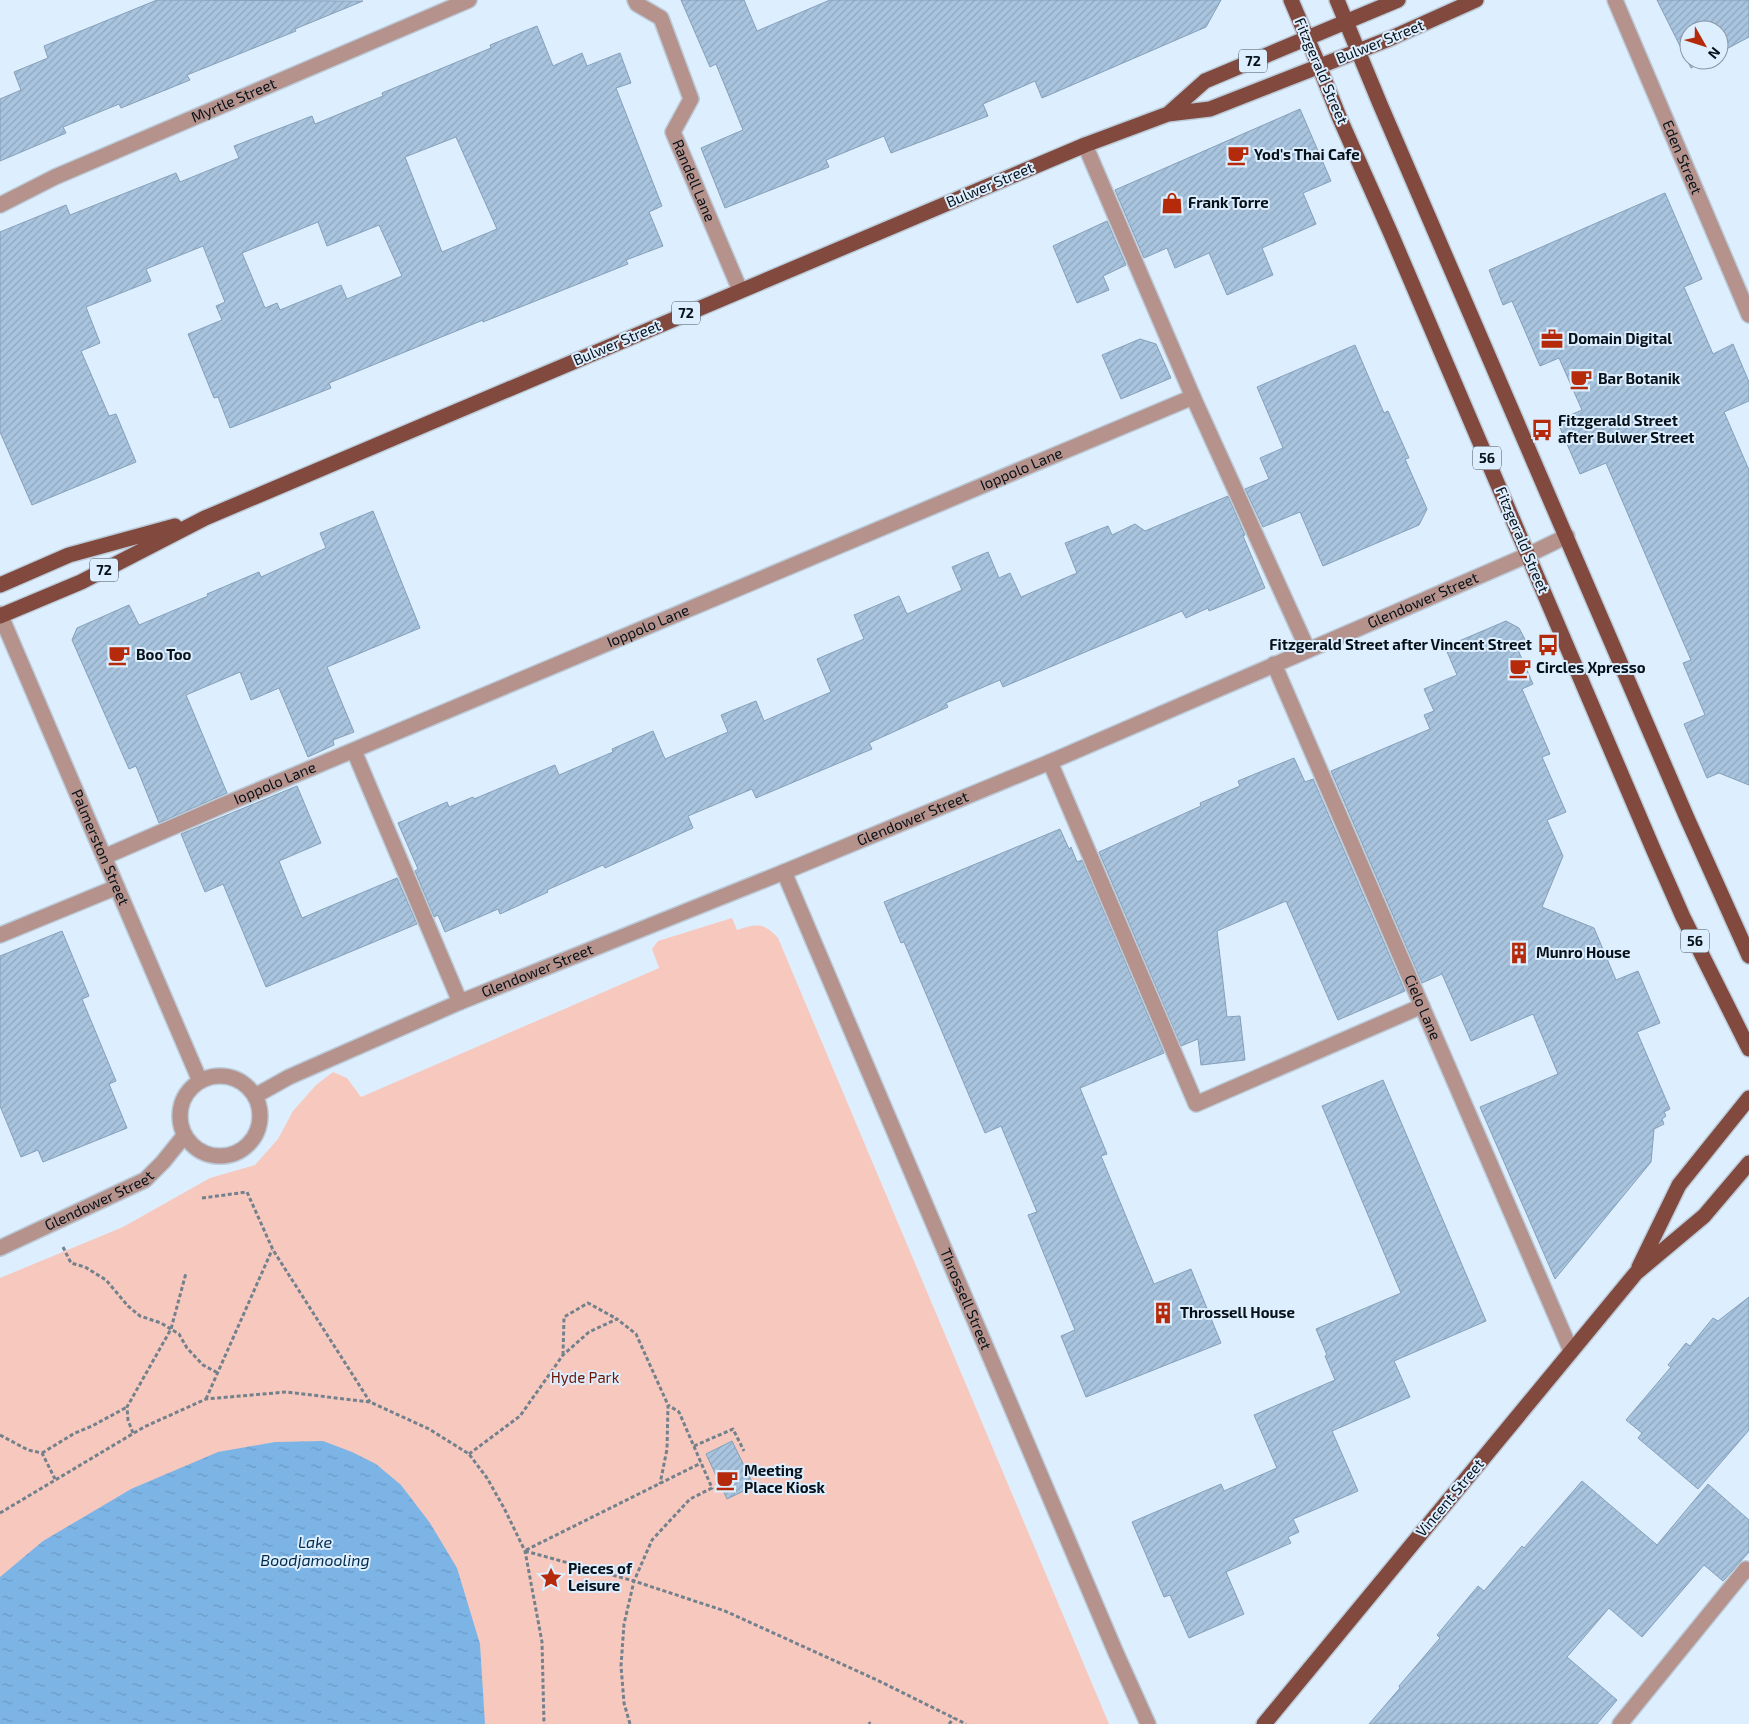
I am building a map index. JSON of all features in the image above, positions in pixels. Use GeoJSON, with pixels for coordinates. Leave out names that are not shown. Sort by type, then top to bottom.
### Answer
{"type":"FeatureCollection","features":[{"type":"Feature","properties":{"kind":"main road","name":"Fitzgerald Street"},"geometry":{"type":"LineString","coordinates":[[1291,0],[1320,66],[1340,119],[1392,234],[1679,909],[1749,1049]]}},
{"type":"Feature","properties":{"kind":"main road"},"geometry":{"type":"LineString","coordinates":[[1337,0],[1687,818],[1749,956]]}},
{"type":"Feature","properties":{"kind":"main road","name":"Bulwer Street"},"geometry":{"type":"LineString","coordinates":[[1168,114],[1205,81],[1398,0]]}},
{"type":"Feature","properties":{"kind":"main road","name":"Bulwer Street"},"geometry":{"type":"LineString","coordinates":[[0,615],[81,582],[205,518],[1085,145],[1168,114],[1210,109],[1422,25],[1476,0]]}},
{"type":"Feature","properties":{"kind":"main road","name":"Bulwer Street"},"geometry":{"type":"LineString","coordinates":[[0,585],[69,555],[205,518]]}},
{"type":"Feature","properties":{"kind":"main road","name":"Vincent Street"},"geometry":{"type":"LineString","coordinates":[[1636,1272],[1679,1185],[1749,1098]]}},
{"type":"Feature","properties":{"kind":"main road","name":"Vincent Street"},"geometry":{"type":"LineString","coordinates":[[1264,1724],[1636,1272],[1704,1216],[1749,1163]]}},
{"type":"Feature","properties":{"kind":"street","name":"Myrtle Street"},"geometry":{"type":"LineString","coordinates":[[0,205],[55,177],[469,0]]}},
{"type":"Feature","properties":{"kind":"street","name":"Randell Lane"},"geometry":{"type":"LineString","coordinates":[[636,0],[637,4],[661,18],[691,99],[673,132],[740,290]]}},
{"type":"Feature","properties":{"kind":"street","name":"Eden Street"},"geometry":{"type":"LineString","coordinates":[[1615,0],[1749,315]]}},
{"type":"Feature","properties":{"kind":"street"},"geometry":{"type":"LineString","coordinates":[[1085,145],[1193,396],[1308,650]]}},
{"type":"Feature","properties":{"kind":"street","name":"Ioppolo Lane"},"geometry":{"type":"LineString","coordinates":[[104,857],[1193,396]]}},
{"type":"Feature","properties":{"kind":"street","name":"Glendower Street"},"geometry":{"type":"LineString","coordinates":[[255,1096],[289,1077],[460,1002],[784,872],[1050,762],[1528,555],[1567,536]]}},
{"type":"Feature","properties":{"kind":"street","name":"Palmerston Street"},"geometry":{"type":"LineString","coordinates":[[0,615],[200,1081]]}},
{"type":"Feature","properties":{"kind":"street","name":"Cielo Lane"},"geometry":{"type":"LineString","coordinates":[[1274,664],[1571,1351]]}},
{"type":"Feature","properties":{"kind":"street"},"geometry":{"type":"LineString","coordinates":[[354,751],[460,1002]]}},
{"type":"Feature","properties":{"kind":"street"},"geometry":{"type":"LineString","coordinates":[[1050,762],[1196,1104],[1422,1006]]}},
{"type":"Feature","properties":{"kind":"street","name":"Throssell Street"},"geometry":{"type":"LineString","coordinates":[[784,872],[1148,1724]]}},
{"type":"Feature","properties":{"kind":"street"},"geometry":{"type":"LineString","coordinates":[[0,935],[117,888]]}},
{"type":"Feature","properties":{"kind":"street"},"geometry":{"type":"LineString","coordinates":[[217,1075],[226,1076],[243,1083],[250,1088],[255,1096],[260,1112],[259,1127],[248,1145],[240,1152],[219,1157],[208,1155],[190,1144],[184,1136],[179,1119],[182,1101],[186,1093],[200,1081],[217,1075]]}},
{"type":"Feature","properties":{"kind":"street","name":"Glendower Street"},"geometry":{"type":"LineString","coordinates":[[0,1248],[145,1180],[163,1162],[184,1136]]}},
{"type":"Feature","properties":{"kind":"street"},"geometry":{"type":"LineString","coordinates":[[1620,1724],[1746,1569],[1749,1572]]}},
{"type":"Feature","properties":{"kind":"path"},"geometry":{"type":"LineString","coordinates":[[202,1198],[247,1192],[273,1250],[370,1402]]}},
{"type":"Feature","properties":{"kind":"path"},"geometry":{"type":"LineString","coordinates":[[52,1224],[71,1263],[84,1266],[106,1280],[128,1306],[140,1316],[162,1324],[179,1334],[187,1348],[203,1365],[218,1373]]}},
{"type":"Feature","properties":{"kind":"path"},"geometry":{"type":"LineString","coordinates":[[206,1399],[273,1250]]}},
{"type":"Feature","properties":{"kind":"path"},"geometry":{"type":"LineString","coordinates":[[0,1435],[28,1450],[42,1453],[74,1433],[92,1426],[127,1407],[171,1329],[186,1273]]}},
{"type":"Feature","properties":{"kind":"path"},"geometry":{"type":"LineString","coordinates":[[563,1355],[564,1317],[588,1303],[617,1319],[636,1334],[668,1405],[667,1448],[660,1484]]}},
{"type":"Feature","properties":{"kind":"path"},"geometry":{"type":"LineString","coordinates":[[470,1454],[520,1416],[563,1355],[590,1332],[617,1319]]}},
{"type":"Feature","properties":{"kind":"path"},"geometry":{"type":"LineString","coordinates":[[0,1513],[133,1433],[206,1399],[286,1392],[370,1402],[429,1428],[470,1454],[487,1478],[525,1550],[542,1642],[544,1724]]}},
{"type":"Feature","properties":{"kind":"path"},"geometry":{"type":"LineString","coordinates":[[630,1724],[624,1703],[621,1666],[624,1624],[634,1581],[652,1540],[690,1498],[712,1488],[679,1412],[668,1405]]}},
{"type":"Feature","properties":{"kind":"path"},"geometry":{"type":"LineString","coordinates":[[127,1407],[128,1420],[133,1433]]}},
{"type":"Feature","properties":{"kind":"path"},"geometry":{"type":"LineString","coordinates":[[694,1446],[733,1429],[744,1451]]}},
{"type":"Feature","properties":{"kind":"path"},"geometry":{"type":"LineString","coordinates":[[42,1453],[56,1480]]}},
{"type":"Feature","properties":{"kind":"path"},"geometry":{"type":"LineString","coordinates":[[525,1550],[701,1463]]}},
{"type":"Feature","properties":{"kind":"path"},"geometry":{"type":"LineString","coordinates":[[525,1550],[634,1581],[725,1611],[877,1680],[966,1724]]}},
{"type":"Feature","properties":{"kind":"path"},"geometry":{"type":"LineString","coordinates":[[949,1724],[954,1718]]}},
{"type":"Feature","properties":{"kind":"green space","name":"Hyde Park"},"geometry":{"type":"Polygon","coordinates":[[[732,918],[737,930],[749,926],[759,926],[768,929],[778,938],[1109,1724],[0,1724],[0,1278],[123,1227],[210,1178],[255,1165],[278,1139],[293,1111],[316,1085],[333,1072],[347,1078],[361,1097],[659,968],[652,949],[658,941],[732,918]]]}},
{"type":"Feature","properties":{"kind":"water","name":"Lake Boodjamooling"},"geometry":{"type":"Polygon","coordinates":[[[323,1441],[376,1464],[401,1485],[430,1523],[457,1568],[480,1644],[485,1724],[0,1724],[0,1577],[43,1541],[131,1489],[218,1452],[275,1442],[323,1441]]]}},
{"type":"Feature","properties":{"kind":"building"},"geometry":{"type":"Polygon","coordinates":[[[157,0],[363,1],[295,29],[296,31],[187,75],[190,80],[121,108],[119,104],[63,127],[66,133],[0,161],[0,99],[21,90],[14,72],[48,58],[44,46],[157,0]]]}},
{"type":"Feature","properties":{"kind":"building"},"geometry":{"type":"Polygon","coordinates":[[[681,0],[744,0],[757,31],[830,0],[1221,0],[1206,27],[1042,98],[1035,81],[983,104],[988,116],[891,153],[884,136],[826,160],[829,167],[725,208],[701,148],[743,130],[716,64],[710,67],[681,0]]]}},
{"type":"Feature","properties":{"kind":"building"},"geometry":{"type":"Polygon","coordinates":[[[1657,0],[1749,0],[1749,37],[1729,48],[1729,20],[1679,20],[1679,44],[1657,0]]]}},
{"type":"Feature","properties":{"kind":"building"},"geometry":{"type":"Polygon","coordinates":[[[537,26],[553,66],[582,53],[587,66],[620,53],[631,83],[616,88],[662,206],[649,212],[663,246],[626,260],[628,264],[483,322],[483,320],[329,383],[331,388],[230,428],[218,397],[214,398],[188,334],[222,320],[216,306],[225,302],[203,246],[146,269],[151,281],[86,307],[100,343],[81,351],[109,416],[116,414],[136,462],[32,505],[0,432],[0,232],[66,205],[70,215],[176,173],[180,182],[239,158],[234,146],[312,116],[315,124],[383,96],[382,93],[491,48],[490,45],[537,26]],[[456,137],[405,157],[442,252],[497,229],[456,137]],[[318,222],[242,253],[265,308],[277,303],[280,310],[341,285],[347,299],[402,276],[379,225],[327,246],[318,222]]]}},
{"type":"Feature","properties":{"kind":"building"},"geometry":{"type":"Polygon","coordinates":[[[1300,109],[1331,181],[1303,193],[1316,224],[1262,248],[1273,275],[1227,295],[1209,253],[1175,268],[1167,248],[1144,258],[1115,190],[1300,109]]]}},
{"type":"Feature","properties":{"kind":"building"},"geometry":{"type":"Polygon","coordinates":[[[1665,193],[1702,279],[1684,287],[1713,354],[1733,344],[1749,382],[1749,401],[1724,412],[1749,470],[1749,785],[1719,773],[1707,778],[1684,724],[1705,715],[1683,663],[1691,660],[1606,463],[1580,474],[1557,421],[1582,410],[1559,358],[1540,366],[1512,301],[1503,305],[1489,270],[1665,193]]]}},
{"type":"Feature","properties":{"kind":"building"},"geometry":{"type":"Polygon","coordinates":[[[1107,221],[1126,265],[1103,276],[1109,290],[1077,303],[1053,246],[1107,221]]]}},
{"type":"Feature","properties":{"kind":"building"},"geometry":{"type":"Polygon","coordinates":[[[1140,339],[1156,344],[1171,378],[1121,399],[1102,355],[1140,339]]]}},
{"type":"Feature","properties":{"kind":"building"},"geometry":{"type":"Polygon","coordinates":[[[1355,345],[1384,413],[1388,411],[1409,458],[1405,459],[1427,509],[1419,525],[1323,566],[1300,512],[1263,527],[1245,489],[1269,479],[1260,458],[1283,448],[1257,387],[1355,345]]]}},
{"type":"Feature","properties":{"kind":"building"},"geometry":{"type":"Polygon","coordinates":[[[1228,496],[1265,588],[1209,611],[1208,608],[1186,618],[1182,611],[1003,687],[1000,680],[946,703],[948,707],[869,743],[872,749],[756,798],[752,789],[688,816],[693,828],[605,868],[603,865],[500,914],[498,909],[445,932],[438,915],[434,917],[415,871],[418,869],[398,823],[447,802],[449,807],[473,797],[474,799],[555,765],[559,775],[613,752],[612,749],[653,731],[665,759],[728,732],[721,715],[756,701],[764,721],[831,692],[817,659],[864,639],[854,615],[899,596],[907,614],[962,590],[952,567],[988,552],[999,578],[1010,573],[1021,597],[1077,573],[1065,543],[1108,526],[1112,535],[1135,524],[1145,531],[1228,496]]]}},
{"type":"Feature","properties":{"kind":"building"},"geometry":{"type":"Polygon","coordinates":[[[373,511],[420,628],[327,667],[354,732],[333,740],[334,745],[308,757],[279,688],[251,700],[240,672],[186,695],[227,793],[159,823],[136,766],[129,769],[72,640],[77,628],[129,605],[139,625],[259,572],[261,577],[326,548],[320,533],[373,511]]]}},
{"type":"Feature","properties":{"kind":"building"},"geometry":{"type":"Polygon","coordinates":[[[1506,621],[1519,628],[1528,645],[1518,650],[1533,684],[1522,689],[1550,754],[1542,757],[1566,812],[1547,820],[1563,856],[1542,907],[1594,928],[1616,980],[1638,971],[1660,1023],[1637,1032],[1670,1109],[1664,1112],[1666,1116],[1662,1119],[1664,1124],[1654,1129],[1651,1162],[1555,1279],[1480,1107],[1558,1074],[1533,1014],[1471,1041],[1442,974],[1422,983],[1331,771],[1430,729],[1424,715],[1434,711],[1424,689],[1457,675],[1445,647],[1506,621]]]}},
{"type":"Feature","properties":{"kind":"building"},"geometry":{"type":"Polygon","coordinates":[[[1294,758],[1305,782],[1313,779],[1405,991],[1338,1020],[1286,901],[1217,931],[1227,1017],[1240,1016],[1245,1060],[1201,1065],[1198,1039],[1181,1046],[1099,852],[1201,806],[1200,803],[1240,786],[1238,781],[1294,758]]]}},
{"type":"Feature","properties":{"kind":"building"},"geometry":{"type":"Polygon","coordinates":[[[297,786],[321,843],[279,861],[302,918],[397,878],[417,924],[266,987],[223,884],[205,892],[181,834],[297,786]]]}},
{"type":"Feature","properties":{"kind":"building"},"geometry":{"type":"Polygon","coordinates":[[[1060,829],[1069,849],[1071,847],[1077,862],[1082,860],[1164,1053],[1080,1088],[1107,1154],[1101,1156],[1154,1284],[1191,1269],[1221,1343],[1086,1397],[1061,1336],[1075,1330],[1028,1215],[1037,1212],[1001,1126],[985,1133],[904,942],[901,943],[884,902],[1060,829]]]}},
{"type":"Feature","properties":{"kind":"building"},"geometry":{"type":"Polygon","coordinates":[[[62,931],[89,996],[82,999],[116,1081],[109,1084],[127,1128],[43,1162],[38,1150],[21,1157],[0,1106],[0,956],[62,931]]]}},
{"type":"Feature","properties":{"kind":"building"},"geometry":{"type":"Polygon","coordinates":[[[1383,1080],[1486,1321],[1394,1361],[1410,1397],[1332,1431],[1358,1491],[1293,1519],[1299,1532],[1288,1537],[1291,1543],[1226,1572],[1244,1614],[1189,1638],[1170,1595],[1164,1597],[1132,1522],[1221,1484],[1224,1491],[1277,1468],[1254,1415],[1335,1380],[1316,1329],[1401,1293],[1322,1106],[1383,1080]]]}},
{"type":"Feature","properties":{"kind":"building"},"geometry":{"type":"Polygon","coordinates":[[[1749,1297],[1749,1430],[1698,1489],[1638,1438],[1642,1433],[1626,1420],[1671,1367],[1668,1365],[1686,1343],[1690,1346],[1713,1318],[1718,1321],[1749,1297]]]}},
{"type":"Feature","properties":{"kind":"building"},"geometry":{"type":"Polygon","coordinates":[[[732,1441],[754,1486],[727,1499],[706,1454],[732,1441]]]}},
{"type":"Feature","properties":{"kind":"building"},"geometry":{"type":"Polygon","coordinates":[[[1582,1481],[1657,1545],[1708,1484],[1749,1520],[1749,1552],[1723,1581],[1704,1565],[1642,1637],[1609,1608],[1567,1657],[1617,1700],[1597,1724],[1369,1724],[1440,1638],[1437,1635],[1478,1586],[1484,1591],[1522,1546],[1524,1548],[1582,1481]]]}},
{"type":"Feature","properties":{"kind":"place","name":"Yod's Thai Cafe"},"geometry":{"type":"Point","coordinates":[1238,155]}},
{"type":"Feature","properties":{"kind":"place","name":"Frank Torre"},"geometry":{"type":"Point","coordinates":[1172,203]}},
{"type":"Feature","properties":{"kind":"place","name":"Domain Digital"},"geometry":{"type":"Point","coordinates":[1552,339]}},
{"type":"Feature","properties":{"kind":"place","name":"Bar Botanik"},"geometry":{"type":"Point","coordinates":[1581,379]}},
{"type":"Feature","properties":{"kind":"place","name":"Fitzgerald Street after Bulwer Street"},"geometry":{"type":"Point","coordinates":[1542,430]}},
{"type":"Feature","properties":{"kind":"place","name":"Fitzgerald Street after Vincent Street"},"geometry":{"type":"Point","coordinates":[1548,645]}},
{"type":"Feature","properties":{"kind":"place","name":"Boo Too"},"geometry":{"type":"Point","coordinates":[119,655]}},
{"type":"Feature","properties":{"kind":"place","name":"Circles Xpresso"},"geometry":{"type":"Point","coordinates":[1520,668]}},
{"type":"Feature","properties":{"kind":"place","name":"Munro House"},"geometry":{"type":"Point","coordinates":[1519,953]}},
{"type":"Feature","properties":{"kind":"place","name":"Throssell House"},"geometry":{"type":"Point","coordinates":[1163,1313]}},
{"type":"Feature","properties":{"kind":"place","name":"Meeting Place Kiosk"},"geometry":{"type":"Point","coordinates":[727,1480]}},
{"type":"Feature","properties":{"kind":"place","name":"Pieces of Leisure"},"geometry":{"type":"Point","coordinates":[551,1578]}}]}
